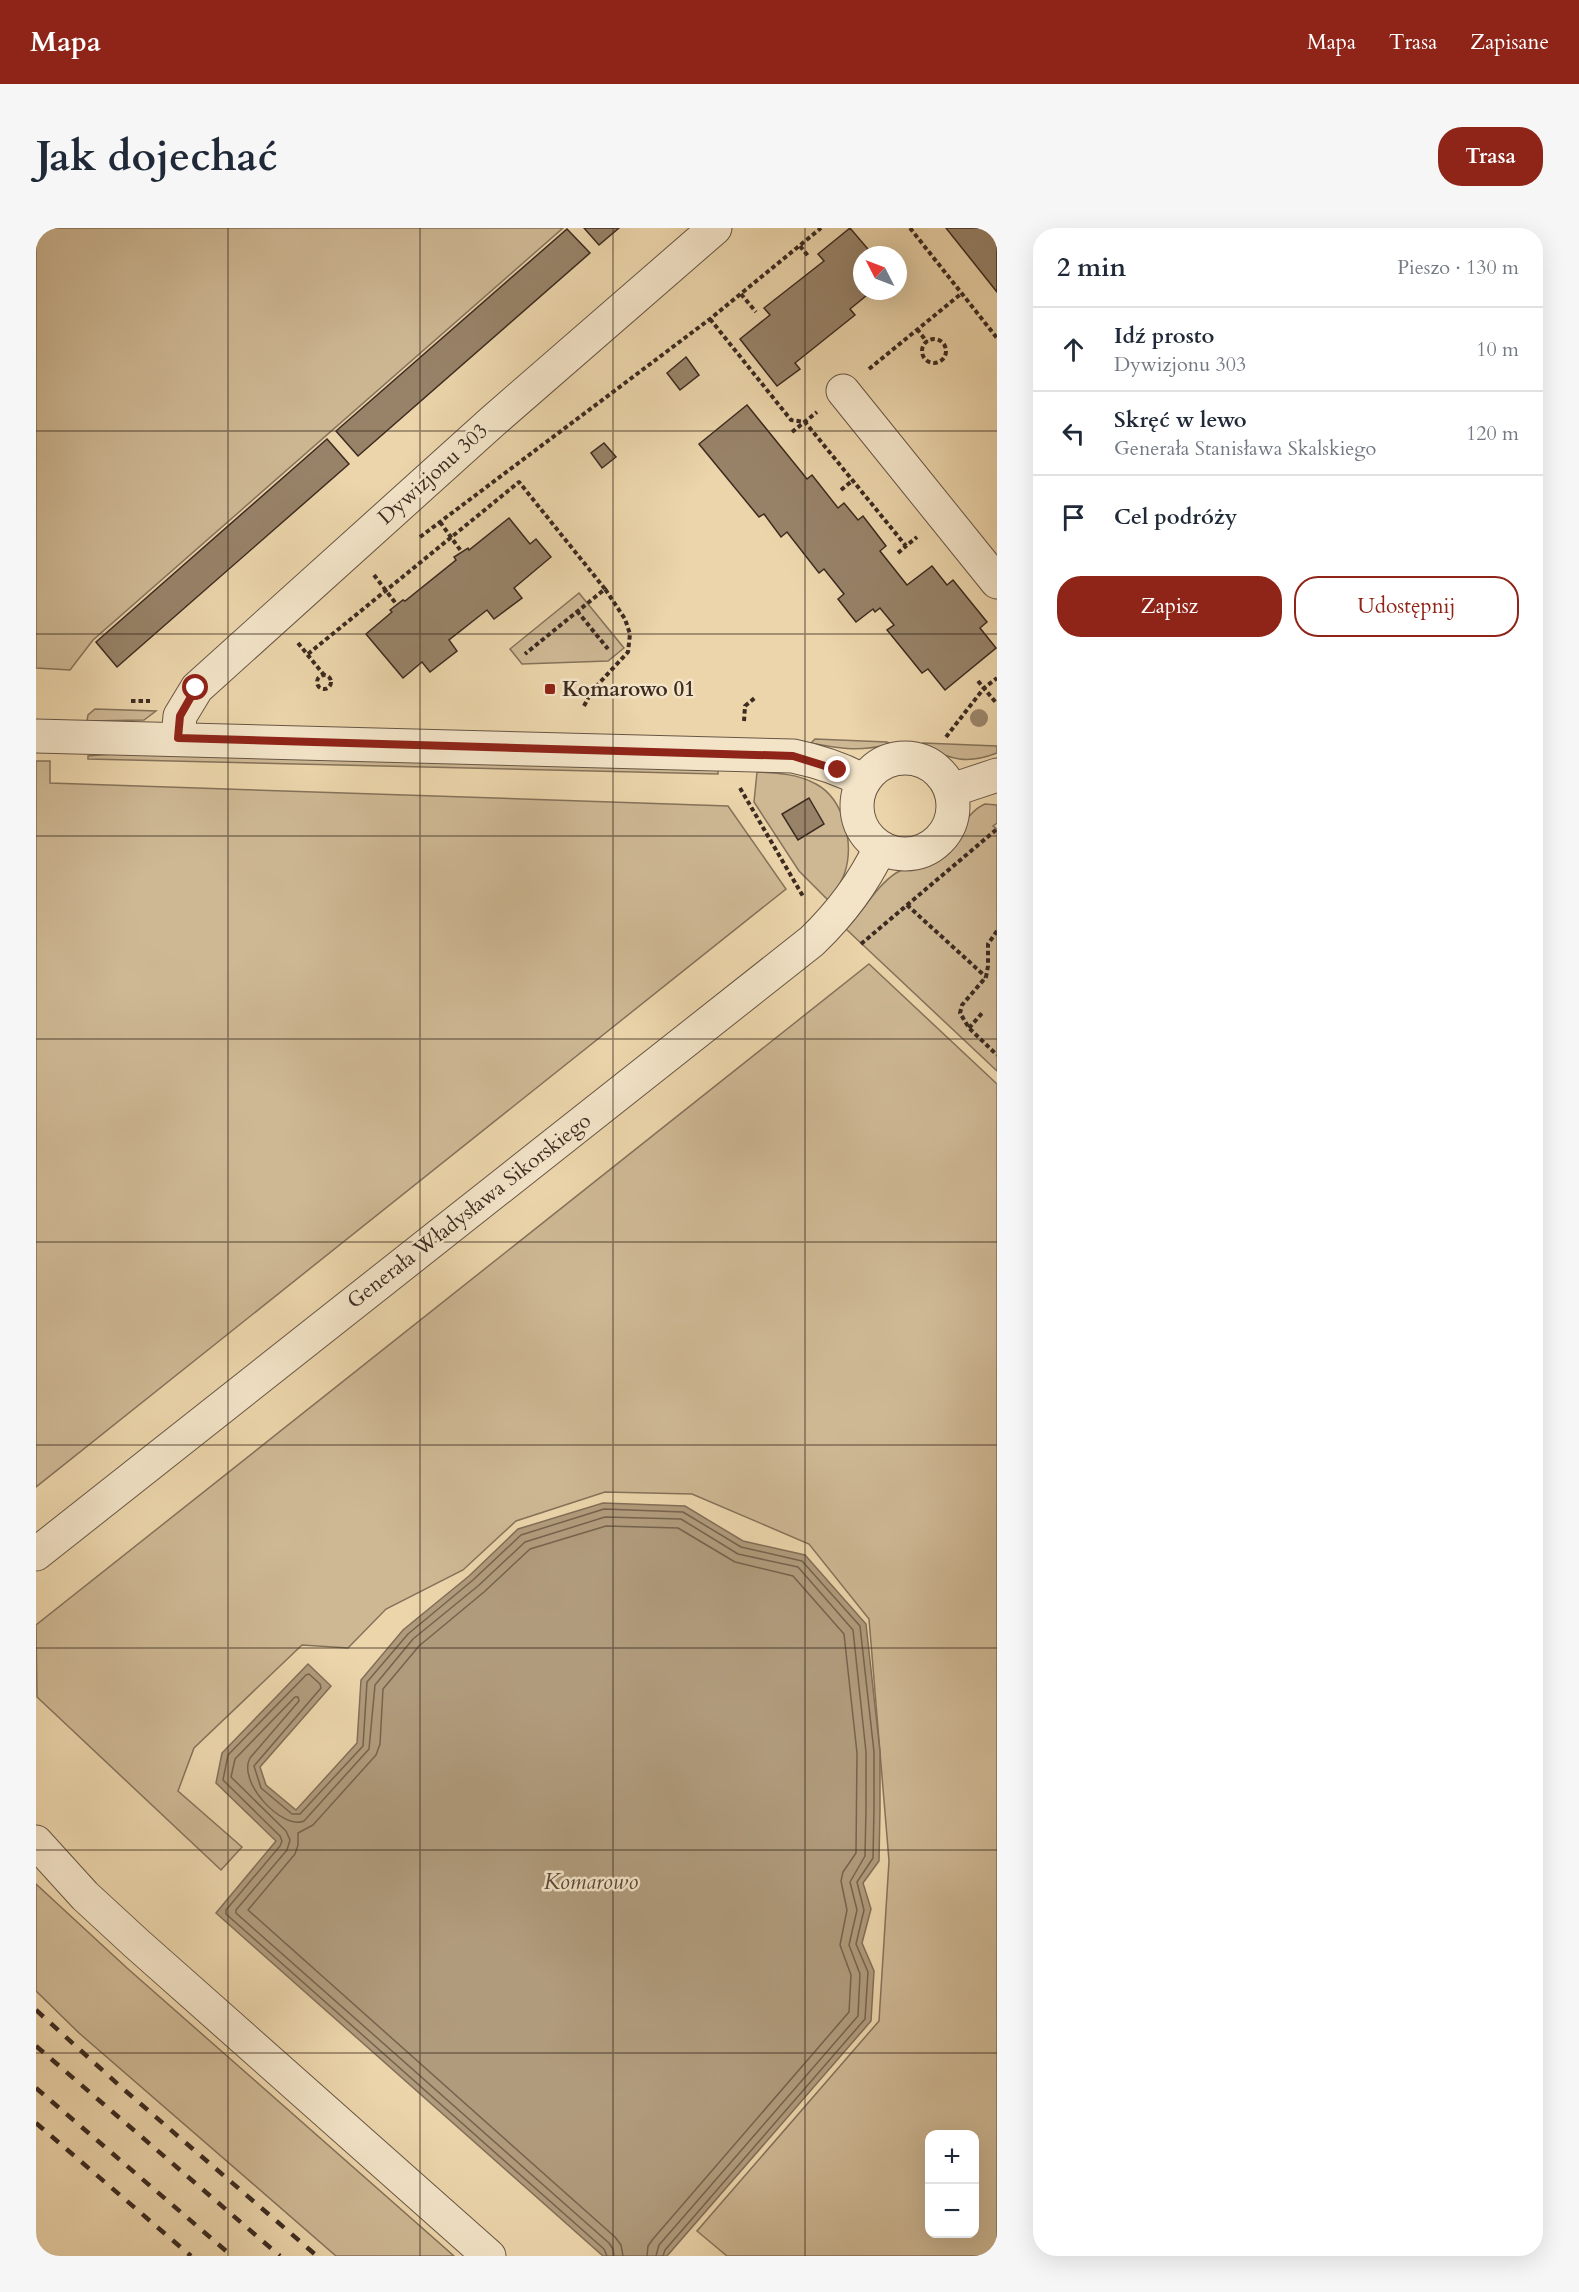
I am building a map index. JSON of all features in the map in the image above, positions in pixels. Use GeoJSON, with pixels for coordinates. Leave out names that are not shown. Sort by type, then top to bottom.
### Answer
{"type":"FeatureCollection","features":[{"type":"Feature","properties":{"kind":"street","name":"Dywizjonu 303"},"geometry":{"type":"LineString","coordinates":[[178,738],[180,716],[196,688],[493,421],[715,228]]}},
{"type":"Feature","properties":{"kind":"street"},"geometry":{"type":"LineString","coordinates":[[843,391],[997,582]]}},
{"type":"Feature","properties":{"kind":"street"},"geometry":{"type":"LineString","coordinates":[[36,736],[793,756],[852,774],[864,781]]}},
{"type":"Feature","properties":{"kind":"street"},"geometry":{"type":"LineString","coordinates":[[910,757],[924,761],[937,769],[952,790],[952,817],[940,839],[919,852],[895,854],[880,848],[864,832],[858,821],[857,795],[870,771],[896,758],[910,757]]}},
{"type":"Feature","properties":{"kind":"street"},"geometry":{"type":"LineString","coordinates":[[952,790],[997,775]]}},
{"type":"Feature","properties":{"kind":"street","name":"Generała Władysława Sikorskiego"},"geometry":{"type":"LineString","coordinates":[[36,1554],[812,940],[828,926],[857,890],[880,848]]}},
{"type":"Feature","properties":{"kind":"street"},"geometry":{"type":"LineString","coordinates":[[36,1842],[85,1896],[136,1943],[489,2256]]}},
{"type":"Feature","properties":{"kind":"path"},"geometry":{"type":"LineString","coordinates":[[532,453],[710,319],[821,228]]}},
{"type":"Feature","properties":{"kind":"path"},"geometry":{"type":"LineString","coordinates":[[910,228],[997,338]]}},
{"type":"Feature","properties":{"kind":"path"},"geometry":{"type":"LineString","coordinates":[[800,246],[808,256]]}},
{"type":"Feature","properties":{"kind":"path"},"geometry":{"type":"LineString","coordinates":[[792,432],[962,293]]}},
{"type":"Feature","properties":{"kind":"path"},"geometry":{"type":"LineString","coordinates":[[741,294],[756,312]]}},
{"type":"Feature","properties":{"kind":"path"},"geometry":{"type":"LineString","coordinates":[[710,319],[791,420],[805,422],[906,546]]}},
{"type":"Feature","properties":{"kind":"path"},"geometry":{"type":"LineString","coordinates":[[917,329],[927,342]]}},
{"type":"Feature","properties":{"kind":"path"},"geometry":{"type":"LineString","coordinates":[[934,339],[945,345],[946,352],[940,362],[929,362],[923,356],[922,348],[927,342],[934,339]]}},
{"type":"Feature","properties":{"kind":"path"},"geometry":{"type":"LineString","coordinates":[[841,490],[852,481]]}},
{"type":"Feature","properties":{"kind":"path"},"geometry":{"type":"LineString","coordinates":[[308,654],[519,482],[605,589],[626,619],[630,634],[628,652],[592,691],[584,706]]}},
{"type":"Feature","properties":{"kind":"path"},"geometry":{"type":"LineString","coordinates":[[898,553],[944,516]]}},
{"type":"Feature","properties":{"kind":"path"},"geometry":{"type":"LineString","coordinates":[[440,522],[461,551]]}},
{"type":"Feature","properties":{"kind":"path"},"geometry":{"type":"LineString","coordinates":[[374,575],[397,605]]}},
{"type":"Feature","properties":{"kind":"path"},"geometry":{"type":"LineString","coordinates":[[525,654],[605,589]]}},
{"type":"Feature","properties":{"kind":"path"},"geometry":{"type":"LineString","coordinates":[[577,611],[608,649]]}},
{"type":"Feature","properties":{"kind":"path"},"geometry":{"type":"LineString","coordinates":[[296,641],[324,675]]}},
{"type":"Feature","properties":{"kind":"path"},"geometry":{"type":"LineString","coordinates":[[946,737],[984,688],[997,678]]}},
{"type":"Feature","properties":{"kind":"path"},"geometry":{"type":"LineString","coordinates":[[978,681],[997,704]]}},
{"type":"Feature","properties":{"kind":"path"},"geometry":{"type":"LineString","coordinates":[[744,723],[745,706],[756,697]]}},
{"type":"Feature","properties":{"kind":"path"},"geometry":{"type":"LineString","coordinates":[[740,788],[812,911],[828,926]]}},
{"type":"Feature","properties":{"kind":"path"},"geometry":{"type":"LineString","coordinates":[[854,950],[995,834],[997,829]]}},
{"type":"Feature","properties":{"kind":"path"},"geometry":{"type":"LineString","coordinates":[[907,905],[986,977]]}},
{"type":"Feature","properties":{"kind":"path"},"geometry":{"type":"LineString","coordinates":[[997,931],[988,944],[986,977],[962,1005],[960,1013],[969,1028],[997,1055]]}},
{"type":"Feature","properties":{"kind":"path"},"geometry":{"type":"LineString","coordinates":[[969,1028],[983,1012]]}},
{"type":"Feature","properties":{"kind":"shaded area"},"geometry":{"type":"Polygon","coordinates":[[[36,228],[563,228],[93,640],[70,670],[36,668],[36,228]]]}},
{"type":"Feature","properties":{"kind":"shaded area"},"geometry":{"type":"Polygon","coordinates":[[[579,593],[624,648],[608,661],[522,664],[510,649],[579,593]]]}},
{"type":"Feature","properties":{"kind":"shaded area"},"geometry":{"type":"Polygon","coordinates":[[[95,709],[156,711],[144,720],[87,721],[88,715],[95,709]]]}},
{"type":"Feature","properties":{"kind":"shaded area"},"geometry":{"type":"Polygon","coordinates":[[[815,739],[891,744],[851,749],[811,743],[815,739]]]}},
{"type":"Feature","properties":{"kind":"shaded area"},"geometry":{"type":"Polygon","coordinates":[[[923,743],[997,746],[997,753],[977,759],[959,759],[924,747],[923,743]]]}},
{"type":"Feature","properties":{"kind":"shaded area"},"geometry":{"type":"Polygon","coordinates":[[[113,754],[718,769],[718,774],[88,759],[88,756],[113,754]]]}},
{"type":"Feature","properties":{"kind":"shaded area"},"geometry":{"type":"Polygon","coordinates":[[[36,761],[50,761],[50,783],[728,806],[786,889],[36,1487],[36,761]]]}},
{"type":"Feature","properties":{"kind":"shaded area"},"geometry":{"type":"Polygon","coordinates":[[[757,772],[802,778],[816,784],[834,800],[844,823],[848,848],[845,872],[829,901],[799,871],[754,802],[757,772]]]}},
{"type":"Feature","properties":{"kind":"shaded area"},"geometry":{"type":"Polygon","coordinates":[[[985,804],[997,805],[997,823],[993,826],[997,829],[997,1071],[846,929],[889,878],[902,870],[934,858],[946,850],[972,813],[985,804]]]}},
{"type":"Feature","properties":{"kind":"shaded area"},"geometry":{"type":"Polygon","coordinates":[[[869,964],[997,1084],[997,2256],[727,2256],[697,2231],[879,2021],[889,1861],[869,1619],[809,1544],[692,1494],[605,1492],[516,1521],[463,1570],[386,1609],[348,1648],[302,1645],[194,1748],[178,1791],[242,1847],[221,1870],[37,1697],[36,1625],[869,964]]]}},
{"type":"Feature","properties":{"kind":"shaded area"},"geometry":{"type":"Polygon","coordinates":[[[36,1884],[127,1968],[454,2256],[336,2256],[79,2033],[36,1991],[36,1884]]]}},
{"type":"Feature","properties":{"kind":"water","name":"Komarowo"},"geometry":{"type":"Polygon","coordinates":[[[603,1503],[685,1506],[743,1541],[805,1555],[866,1624],[880,1752],[879,1861],[863,1883],[871,1909],[862,1943],[874,1971],[871,2021],[667,2256],[603,2256],[216,1913],[276,1841],[216,1783],[222,1753],[308,1664],[331,1686],[260,1767],[266,1785],[296,1810],[357,1743],[361,1680],[403,1630],[469,1576],[518,1529],[603,1503]]]}},
{"type":"Feature","properties":{"kind":"building"},"geometry":{"type":"Polygon","coordinates":[[[584,228],[619,228],[599,245],[584,228]]]}},
{"type":"Feature","properties":{"kind":"building"},"geometry":{"type":"Polygon","coordinates":[[[850,228],[865,246],[853,246],[853,300],[861,300],[850,309],[855,315],[795,363],[800,369],[777,386],[740,339],[770,315],[764,308],[824,261],[818,254],[850,228]]]}},
{"type":"Feature","properties":{"kind":"building"},"geometry":{"type":"Polygon","coordinates":[[[946,228],[997,228],[997,292],[946,228]]]}},
{"type":"Feature","properties":{"kind":"building"},"geometry":{"type":"Polygon","coordinates":[[[567,229],[590,253],[358,456],[336,431],[567,229]]]}},
{"type":"Feature","properties":{"kind":"building"},"geometry":{"type":"Polygon","coordinates":[[[686,357],[699,375],[680,390],[667,373],[686,357]]]}},
{"type":"Feature","properties":{"kind":"building"},"geometry":{"type":"Polygon","coordinates":[[[747,405],[807,479],[812,475],[838,508],[844,503],[858,520],[863,516],[886,546],[880,551],[907,585],[932,566],[947,585],[953,580],[987,622],[980,628],[996,648],[945,690],[928,669],[922,673],[887,630],[894,625],[880,608],[875,612],[873,609],[856,622],[838,599],[844,594],[824,569],[819,573],[787,532],[781,537],[764,514],[759,517],[699,444],[747,405]]]}},
{"type":"Feature","properties":{"kind":"building"},"geometry":{"type":"Polygon","coordinates":[[[327,439],[349,464],[117,667],[96,642],[327,439]]]}},
{"type":"Feature","properties":{"kind":"building"},"geometry":{"type":"Polygon","coordinates":[[[604,443],[616,457],[602,468],[591,453],[604,443]]]}},
{"type":"Feature","properties":{"kind":"building"},"geometry":{"type":"Polygon","coordinates":[[[509,518],[530,544],[536,539],[551,557],[514,588],[522,598],[494,619],[487,610],[449,640],[457,651],[430,672],[422,662],[403,678],[366,634],[392,612],[390,610],[403,600],[405,601],[456,560],[454,557],[468,548],[469,550],[509,518]]]}},
{"type":"Feature","properties":{"kind":"building"},"geometry":{"type":"Polygon","coordinates":[[[809,798],[824,824],[798,840],[782,814],[809,798]]]}},
{"type":"Feature","properties":{"kind":"railway"},"geometry":{"type":"LineString","coordinates":[[36,2010],[121,2087],[317,2256]]}},
{"type":"Feature","properties":{"kind":"railway"},"geometry":{"type":"LineString","coordinates":[[36,2046],[280,2256]]}},
{"type":"Feature","properties":{"kind":"railway"},"geometry":{"type":"LineString","coordinates":[[36,2088],[232,2256]]}},
{"type":"Feature","properties":{"kind":"railway"},"geometry":{"type":"LineString","coordinates":[[36,2123],[191,2256]]}},
{"type":"Feature","properties":{"kind":"place","name":"Komarowo 01"},"geometry":{"type":"Point","coordinates":[550,689]}},
{"type":"Feature","properties":{"kind":"route"},"geometry":{"type":"LineString","coordinates":[[196,688],[180,716],[178,738],[742,753],[793,756],[838,770]]}}]}
